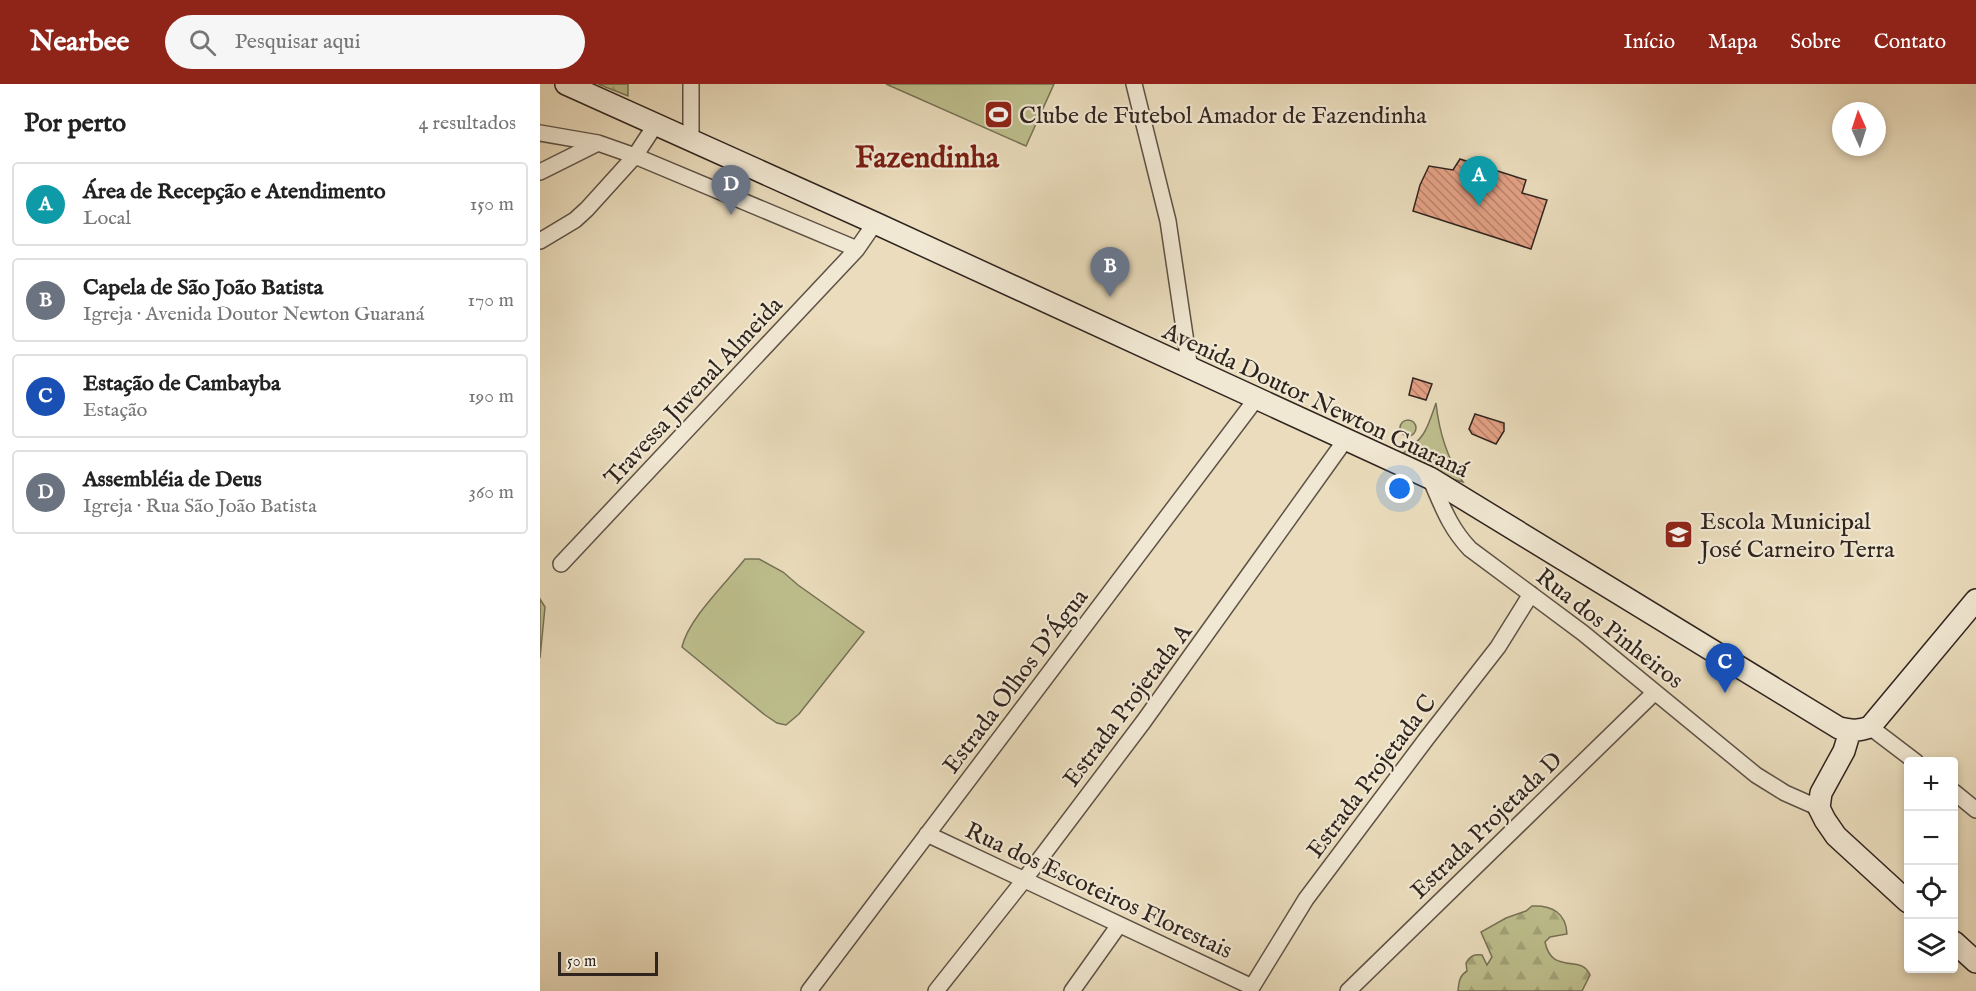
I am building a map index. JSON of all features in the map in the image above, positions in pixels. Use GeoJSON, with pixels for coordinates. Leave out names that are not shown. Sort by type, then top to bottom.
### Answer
{"type":"FeatureCollection","features":[{"type":"Feature","properties":{"kind":"main road","name":"Avenida Doutor Newton Guaraná"},"geometry":{"type":"LineString","coordinates":[[566,84],[1430,478],[1839,728],[1860,729]]}},
{"type":"Feature","properties":{"kind":"main road"},"geometry":{"type":"LineString","coordinates":[[1904,898],[1836,836],[1819,808],[1821,792],[1844,751],[1860,729],[1976,600]]}},
{"type":"Feature","properties":{"kind":"main road"},"geometry":{"type":"LineString","coordinates":[[1958,946],[1976,962]]}},
{"type":"Feature","properties":{"kind":"street"},"geometry":{"type":"LineString","coordinates":[[691,84],[691,140]]}},
{"type":"Feature","properties":{"kind":"street"},"geometry":{"type":"LineString","coordinates":[[1134,84],[1168,220],[1190,369]]}},
{"type":"Feature","properties":{"kind":"street"},"geometry":{"type":"LineString","coordinates":[[540,241],[575,220],[587,209],[635,156],[656,124]]}},
{"type":"Feature","properties":{"kind":"street"},"geometry":{"type":"LineString","coordinates":[[540,133],[598,143],[635,156],[857,249]]}},
{"type":"Feature","properties":{"kind":"street"},"geometry":{"type":"LineString","coordinates":[[540,172],[598,143]]}},
{"type":"Feature","properties":{"kind":"street","name":"Travessa Juvenal Almeida"},"geometry":{"type":"LineString","coordinates":[[561,564],[857,249],[875,223]]}},
{"type":"Feature","properties":{"kind":"street","name":"Estrada Olhos D'Água"},"geometry":{"type":"LineString","coordinates":[[809,991],[1256,399]]}},
{"type":"Feature","properties":{"kind":"street","name":"Estrada Projetada A"},"geometry":{"type":"LineString","coordinates":[[936,991],[1024,880],[1144,721],[1346,439]]}},
{"type":"Feature","properties":{"kind":"street","name":"Rua dos Pinheiros"},"geometry":{"type":"LineString","coordinates":[[1430,478],[1447,520],[1470,549],[1583,633],[1756,775],[1785,793],[1819,808]]}},
{"type":"Feature","properties":{"kind":"street","name":"Estrada Projetada C"},"geometry":{"type":"LineString","coordinates":[[1252,987],[1306,899],[1498,647],[1531,594]]}},
{"type":"Feature","properties":{"kind":"street","name":"Estrada Projetada D"},"geometry":{"type":"LineString","coordinates":[[1348,991],[1655,692]]}},
{"type":"Feature","properties":{"kind":"street"},"geometry":{"type":"LineString","coordinates":[[1860,729],[1908,757]]}},
{"type":"Feature","properties":{"kind":"street"},"geometry":{"type":"LineString","coordinates":[[1958,796],[1976,810]]}},
{"type":"Feature","properties":{"kind":"street","name":"Rua dos Escoteiros Florestais"},"geometry":{"type":"LineString","coordinates":[[927,834],[1252,987]]}},
{"type":"Feature","properties":{"kind":"street"},"geometry":{"type":"LineString","coordinates":[[1072,991],[1119,925]]}},
{"type":"Feature","properties":{"kind":"green space"},"geometry":{"type":"Polygon","coordinates":[[[598,84],[628,84],[628,96],[598,84]]]}},
{"type":"Feature","properties":{"kind":"green space","name":"Clube de Futebol Amador de Fazendinha"},"geometry":{"type":"Polygon","coordinates":[[[886,84],[1054,84],[1026,146],[886,84]]]}},
{"type":"Feature","properties":{"kind":"green space"},"geometry":{"type":"Polygon","coordinates":[[[1436,403],[1445,444],[1452,464],[1463,482],[1449,478],[1429,465],[1402,454],[1425,432],[1436,403]]]}},
{"type":"Feature","properties":{"kind":"green space"},"geometry":{"type":"Polygon","coordinates":[[[1405,420],[1411,420],[1416,428],[1414,434],[1405,436],[1400,431],[1400,425],[1405,420]]]}},
{"type":"Feature","properties":{"kind":"green space"},"geometry":{"type":"Polygon","coordinates":[[[745,559],[759,559],[783,572],[864,632],[799,714],[786,725],[777,723],[765,715],[682,647],[700,613],[745,559]]]}},
{"type":"Feature","properties":{"kind":"green space"},"geometry":{"type":"Polygon","coordinates":[[[540,599],[545,607],[540,658],[540,599]]]}},
{"type":"Feature","properties":{"kind":"green space"},"geometry":{"type":"Polygon","coordinates":[[[1532,906],[1552,909],[1564,921],[1567,934],[1550,937],[1545,942],[1549,952],[1560,962],[1580,965],[1586,969],[1590,975],[1582,991],[1458,991],[1461,977],[1467,971],[1466,963],[1469,959],[1474,955],[1482,955],[1487,965],[1492,957],[1481,932],[1532,906]]]}},
{"type":"Feature","properties":{"kind":"building"},"geometry":{"type":"Polygon","coordinates":[[[1460,159],[1526,180],[1522,193],[1547,200],[1531,249],[1413,211],[1420,185],[1429,166],[1453,170],[1460,159]]]}},
{"type":"Feature","properties":{"kind":"building"},"geometry":{"type":"Polygon","coordinates":[[[1413,378],[1432,384],[1426,400],[1409,395],[1413,378]]]}},
{"type":"Feature","properties":{"kind":"building"},"geometry":{"type":"Polygon","coordinates":[[[1475,414],[1504,423],[1504,431],[1496,444],[1472,434],[1469,429],[1475,414]]]}},
{"type":"Feature","properties":{"kind":"place","name":"Clube de Futebol Amador de Fazendinha"},"geometry":{"type":"Point","coordinates":[998,115]}},
{"type":"Feature","properties":{"kind":"place","name":"Área de Recepção e Atendimento"},"geometry":{"type":"Point","coordinates":[1479,206]}},
{"type":"Feature","properties":{"kind":"place","name":"Assembléia de Deus"},"geometry":{"type":"Point","coordinates":[731,215]}},
{"type":"Feature","properties":{"kind":"place","name":"Capela de São João Batista"},"geometry":{"type":"Point","coordinates":[1110,297]}},
{"type":"Feature","properties":{"kind":"place","name":"Escola Municipal José Carneiro Terra"},"geometry":{"type":"Point","coordinates":[1679,535]}},
{"type":"Feature","properties":{"kind":"place","name":"Estação de Cambayba"},"geometry":{"type":"Point","coordinates":[1725,693]}},
{"type":"Feature","properties":{"kind":"district","name":"Fazendinha"},"geometry":{"type":"Point","coordinates":[927,157]}}]}
